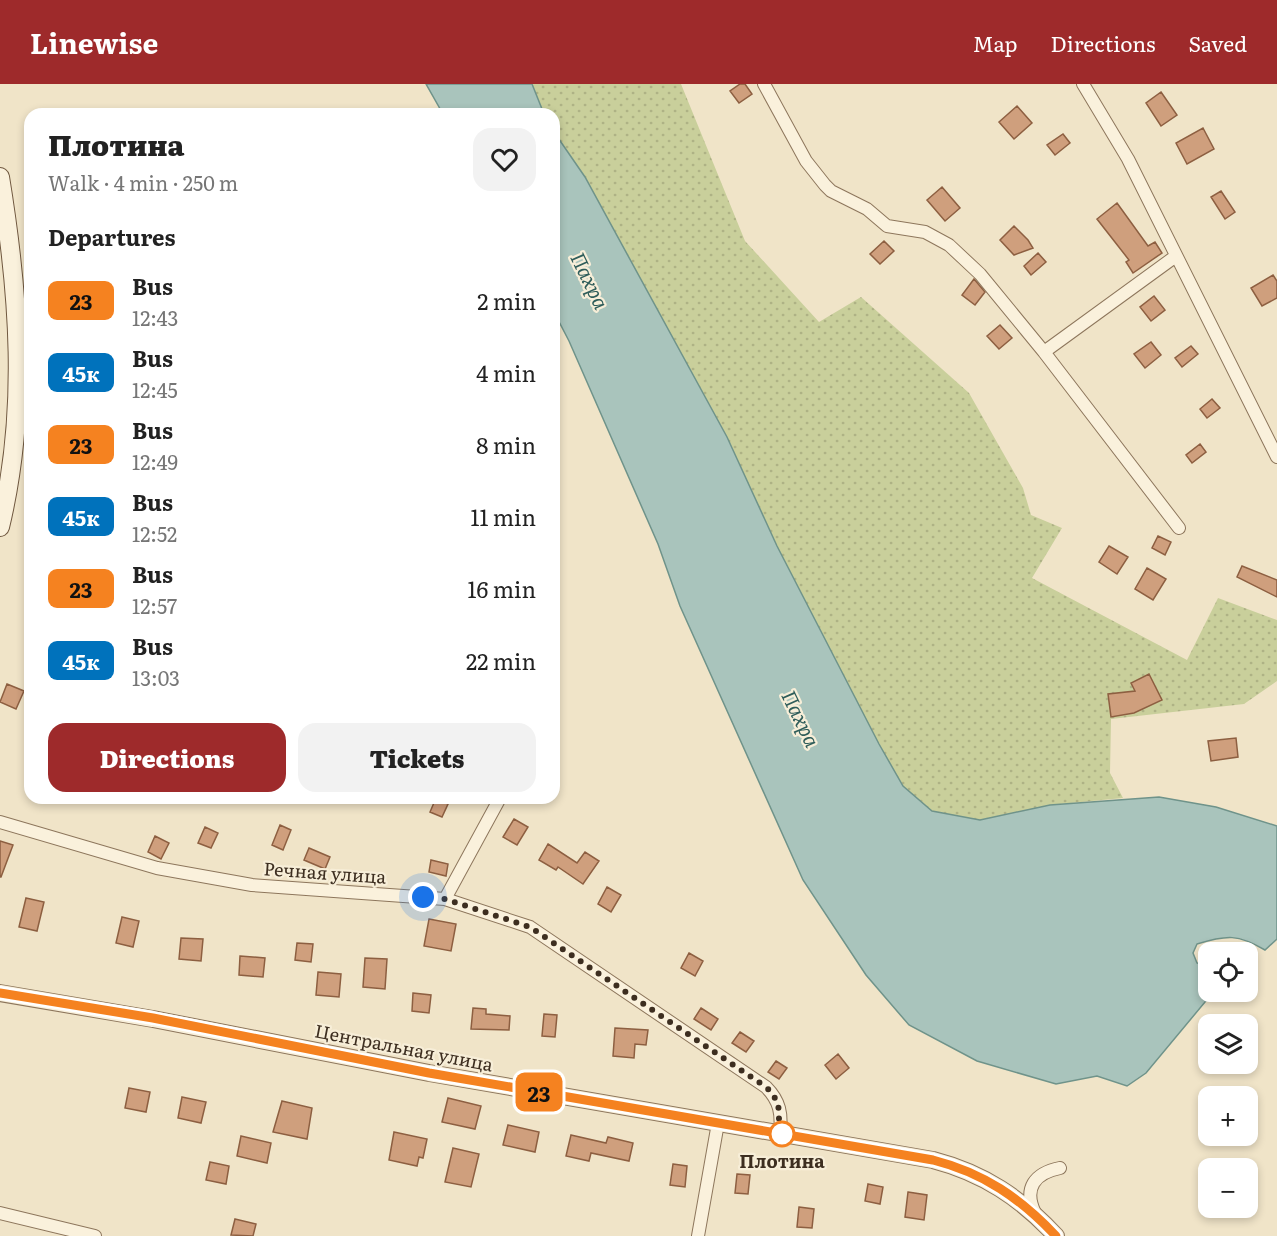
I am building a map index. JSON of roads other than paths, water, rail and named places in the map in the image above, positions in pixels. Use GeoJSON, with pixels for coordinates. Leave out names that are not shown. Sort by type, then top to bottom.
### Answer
{"type":"FeatureCollection","features":[{"type":"Feature","properties":{"kind":"main road"},"geometry":{"type":"LineString","coordinates":[[0,177],[18,337],[18,403],[11,469],[0,527]]}},
{"type":"Feature","properties":{"kind":"street"},"geometry":{"type":"LineString","coordinates":[[764,84],[806,161],[825,185],[867,209],[887,226],[925,232],[949,245],[980,274],[1044,352],[1179,528]]}},
{"type":"Feature","properties":{"kind":"street"},"geometry":{"type":"LineString","coordinates":[[1083,84],[1128,159],[1277,456]]}},
{"type":"Feature","properties":{"kind":"street"},"geometry":{"type":"LineString","coordinates":[[1044,352],[1176,256]]}},
{"type":"Feature","properties":{"kind":"street"},"geometry":{"type":"LineString","coordinates":[[445,899],[497,804]]}},
{"type":"Feature","properties":{"kind":"street","name":"Речная улица"},"geometry":{"type":"LineString","coordinates":[[0,822],[157,868],[252,885],[445,899],[530,927],[766,1087],[775,1097],[780,1109],[780,1133]]}},
{"type":"Feature","properties":{"kind":"street","name":"Центральная улица"},"geometry":{"type":"LineString","coordinates":[[0,993],[153,1018],[429,1073],[780,1133],[961,1167],[986,1178],[1036,1214],[1056,1236]]}},
{"type":"Feature","properties":{"kind":"street"},"geometry":{"type":"LineString","coordinates":[[698,1236],[718,1123]]}},
{"type":"Feature","properties":{"kind":"street"},"geometry":{"type":"LineString","coordinates":[[1036,1214],[1030,1203],[1030,1191],[1036,1179],[1046,1171],[1060,1168]]}},
{"type":"Feature","properties":{"kind":"street"},"geometry":{"type":"LineString","coordinates":[[0,1213],[95,1236]]}},
{"type":"Feature","properties":{"kind":"water"},"geometry":{"type":"Polygon","coordinates":[[[426,84],[532,84],[542,108],[440,108],[426,84]]]}},
{"type":"Feature","properties":{"kind":"water","name":"Пахра"},"geometry":{"type":"Polygon","coordinates":[[[560,141],[585,177],[727,437],[777,546],[903,786],[932,811],[980,820],[1050,805],[1159,797],[1216,807],[1277,826],[1277,939],[1265,950],[1258,946],[1258,942],[1232,938],[1198,942],[1193,953],[1198,963],[1198,1002],[1205,1002],[1146,1073],[1127,1086],[1097,1076],[1056,1084],[977,1061],[909,1025],[866,975],[803,880],[680,606],[658,544],[560,324],[560,141]]]}},
{"type":"Feature","properties":{"kind":"place","name":"Плотина"},"geometry":{"type":"Point","coordinates":[782,1134]}}]}
